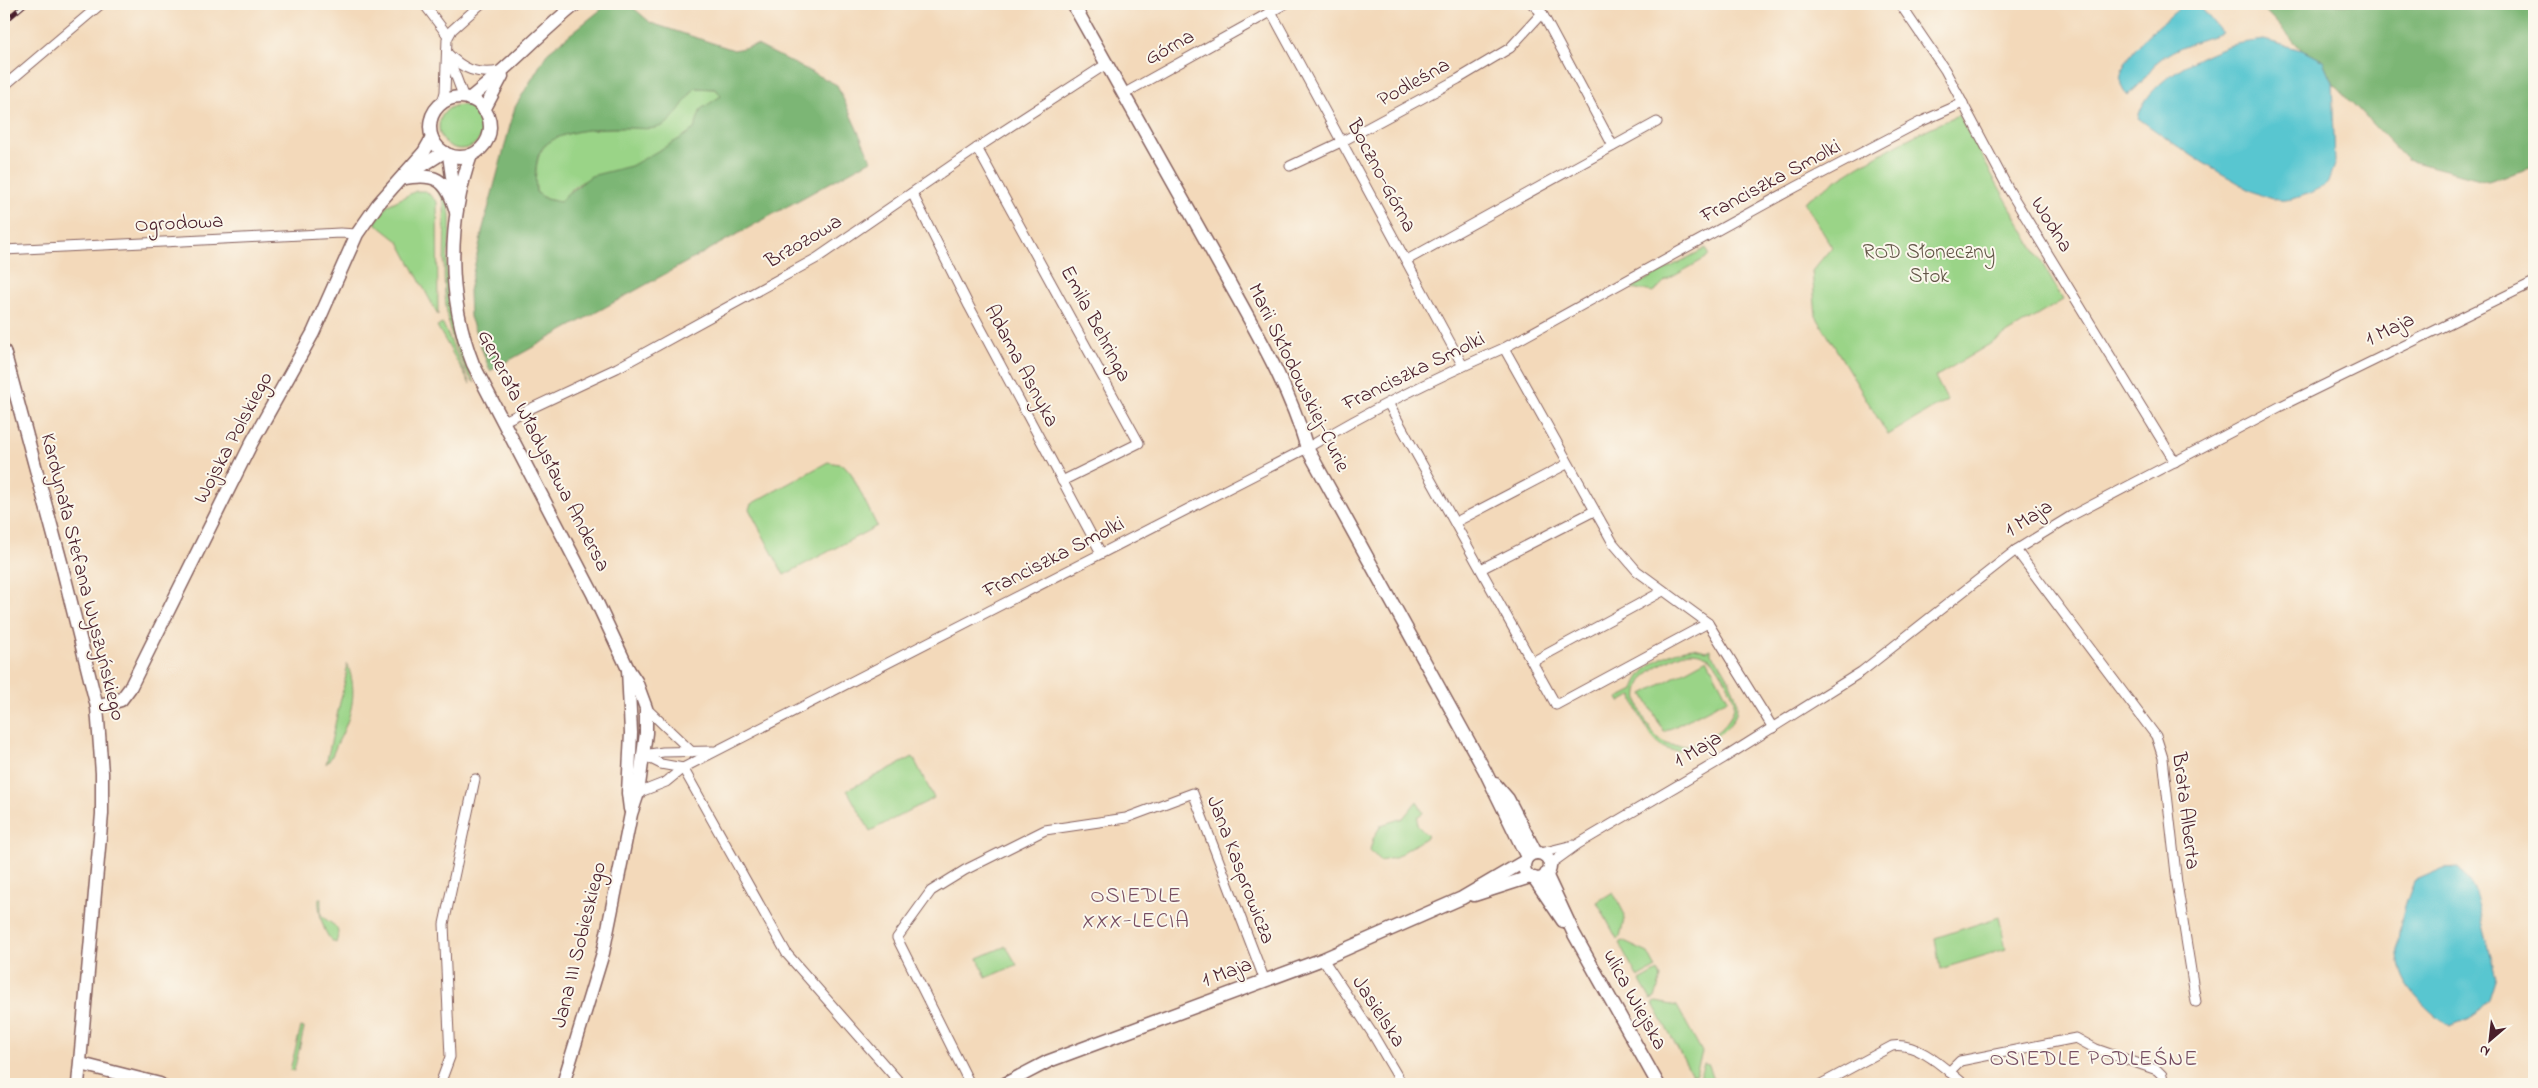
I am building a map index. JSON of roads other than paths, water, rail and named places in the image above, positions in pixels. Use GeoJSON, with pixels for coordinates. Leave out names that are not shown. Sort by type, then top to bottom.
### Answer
{"type":"FeatureCollection","features":[{"type":"Feature","properties":{"kind":"street"},"geometry":{"type":"LineString","coordinates":[[4,86],[101,4]]}},
{"type":"Feature","properties":{"kind":"street"},"geometry":{"type":"LineString","coordinates":[[424,4],[448,36],[447,53],[445,92],[442,103],[431,119],[432,138],[446,153],[460,157],[471,155],[485,144],[489,136],[489,118],[484,110],[467,98],[447,53]]}},
{"type":"Feature","properties":{"kind":"street"},"geometry":{"type":"LineString","coordinates":[[448,36],[481,4]]}},
{"type":"Feature","properties":{"kind":"street"},"geometry":{"type":"LineString","coordinates":[[442,103],[456,98],[467,98],[505,70],[545,30],[576,4]]}},
{"type":"Feature","properties":{"kind":"street","name":"Marii Skłodowskiej-Curie"},"geometry":{"type":"LineString","coordinates":[[1073,4],[1125,93],[1282,383],[1297,414],[1307,448],[1485,770],[1508,799],[1532,856]]}},
{"type":"Feature","properties":{"kind":"street","name":"Górna"},"geometry":{"type":"LineString","coordinates":[[1125,93],[1269,8],[1285,4]]}},
{"type":"Feature","properties":{"kind":"street"},"geometry":{"type":"LineString","coordinates":[[1532,4],[1542,13],[1613,146]]}},
{"type":"Feature","properties":{"kind":"street","name":"Wodna"},"geometry":{"type":"LineString","coordinates":[[1900,4],[1945,70],[2009,190],[2175,462]]}},
{"type":"Feature","properties":{"kind":"street","name":"Boczno-Górna"},"geometry":{"type":"LineString","coordinates":[[1269,8],[1463,366]]}},
{"type":"Feature","properties":{"kind":"street","name":"Podleśna"},"geometry":{"type":"LineString","coordinates":[[1290,166],[1342,141],[1458,79],[1510,48],[1542,13]]}},
{"type":"Feature","properties":{"kind":"street"},"geometry":{"type":"LineString","coordinates":[[447,53],[459,65],[471,71],[486,74],[505,70]]}},
{"type":"Feature","properties":{"kind":"street","name":"Brzozowa"},"geometry":{"type":"LineString","coordinates":[[502,422],[617,368],[808,262],[977,148],[1108,63]]}},
{"type":"Feature","properties":{"kind":"street"},"geometry":{"type":"LineString","coordinates":[[484,110],[505,70]]}},
{"type":"Feature","properties":{"kind":"street","name":"Franciszka Smolki"},"geometry":{"type":"LineString","coordinates":[[638,793],[666,782],[683,768],[1307,448],[1340,427],[1463,366],[1504,348],[1796,187],[1920,122],[1963,104]]}},
{"type":"Feature","properties":{"kind":"street"},"geometry":{"type":"LineString","coordinates":[[1407,260],[1657,122]]}},
{"type":"Feature","properties":{"kind":"street","name":"Wojska Polskiego"},"geometry":{"type":"LineString","coordinates":[[98,707],[121,700],[130,688],[252,442],[313,333],[357,234],[378,204],[401,179],[432,138]]}},
{"type":"Feature","properties":{"kind":"street","name":"Emila Behringa"},"geometry":{"type":"LineString","coordinates":[[977,148],[1139,443],[1062,481]]}},
{"type":"Feature","properties":{"kind":"street","name":"Wojska Polskiego"},"geometry":{"type":"LineString","coordinates":[[401,179],[446,153]]}},
{"type":"Feature","properties":{"kind":"street","name":"Generała Władysława Andersa"},"geometry":{"type":"LineString","coordinates":[[446,153],[457,214]]}},
{"type":"Feature","properties":{"kind":"street","name":"Generała Władysława Andersa"},"geometry":{"type":"LineString","coordinates":[[471,155],[464,173],[457,214],[453,282],[460,328],[473,364],[593,594],[628,669],[636,681],[646,708],[637,755]]}},
{"type":"Feature","properties":{"kind":"street"},"geometry":{"type":"LineString","coordinates":[[401,179],[424,176],[439,181],[452,197],[457,214]]}},
{"type":"Feature","properties":{"kind":"street","name":"Adama Asnyka"},"geometry":{"type":"LineString","coordinates":[[912,193],[1101,553]]}},
{"type":"Feature","properties":{"kind":"street","name":"Ogrodowa"},"geometry":{"type":"LineString","coordinates":[[4,250],[340,233],[357,234]]}},
{"type":"Feature","properties":{"kind":"street","name":"1 Maja"},"geometry":{"type":"LineString","coordinates":[[1005,1084],[1049,1060],[1323,959],[1462,898],[1540,873],[1578,844],[1773,728],[1861,672],[2016,550],[2071,516],[2281,406],[2534,282]]}},
{"type":"Feature","properties":{"kind":"street"},"geometry":{"type":"LineString","coordinates":[[1504,348],[1567,464],[1624,558],[1663,591],[1708,623],[1773,728]]}},
{"type":"Feature","properties":{"kind":"street","name":"Kardynała Stefana Wyszyńskiego"},"geometry":{"type":"LineString","coordinates":[[4,350],[98,707],[102,773],[102,814],[78,1084]]}},
{"type":"Feature","properties":{"kind":"street"},"geometry":{"type":"LineString","coordinates":[[1388,403],[1534,662],[1556,705],[1708,623]]}},
{"type":"Feature","properties":{"kind":"street"},"geometry":{"type":"LineString","coordinates":[[1456,522],[1567,464]]}},
{"type":"Feature","properties":{"kind":"street"},"geometry":{"type":"LineString","coordinates":[[1481,569],[1594,511]]}},
{"type":"Feature","properties":{"kind":"street","name":"Brata Alberta"},"geometry":{"type":"LineString","coordinates":[[2016,550],[2156,736],[2163,758],[2177,883],[2196,1002]]}},
{"type":"Feature","properties":{"kind":"street"},"geometry":{"type":"LineString","coordinates":[[1534,662],[1663,591]]}},
{"type":"Feature","properties":{"kind":"street","name":"Generała Władysława Andersa"},"geometry":{"type":"LineString","coordinates":[[628,669],[637,755]]}},
{"type":"Feature","properties":{"kind":"street"},"geometry":{"type":"LineString","coordinates":[[646,708],[692,752]]}},
{"type":"Feature","properties":{"kind":"street","name":"Franciszka Smolki"},"geometry":{"type":"LineString","coordinates":[[637,755],[663,752],[717,751]]}},
{"type":"Feature","properties":{"kind":"street"},"geometry":{"type":"LineString","coordinates":[[637,755],[661,764],[683,768],[787,954],[901,1084]]}},
{"type":"Feature","properties":{"kind":"street","name":"Jana III Sobieskiego"},"geometry":{"type":"LineString","coordinates":[[563,1084],[603,953],[631,814],[638,793],[637,755]]}},
{"type":"Feature","properties":{"kind":"street","name":"Jana III Sobieskiego"},"geometry":{"type":"LineString","coordinates":[[631,814],[628,793],[637,755]]}},
{"type":"Feature","properties":{"kind":"street"},"geometry":{"type":"LineString","coordinates":[[440,1084],[450,1057],[444,924],[475,779]]}},
{"type":"Feature","properties":{"kind":"street","name":"Jana Kasprowicza"},"geometry":{"type":"LineString","coordinates":[[970,1084],[897,938],[931,891],[965,870],[1044,830],[1126,818],[1193,793],[1265,981]]}},
{"type":"Feature","properties":{"kind":"street","name":"1 Maja"},"geometry":{"type":"LineString","coordinates":[[1462,898],[1532,856],[1578,844]]}},
{"type":"Feature","properties":{"kind":"street"},"geometry":{"type":"LineString","coordinates":[[1532,856],[1548,860],[1540,873],[1525,870],[1532,856]]}},
{"type":"Feature","properties":{"kind":"street","name":"ulica Wiejska"},"geometry":{"type":"LineString","coordinates":[[1540,873],[1658,1084]]}},
{"type":"Feature","properties":{"kind":"street","name":"Jasielska"},"geometry":{"type":"LineString","coordinates":[[1323,959],[1372,1033],[1402,1084]]}},
{"type":"Feature","properties":{"kind":"street"},"geometry":{"type":"LineString","coordinates":[[1949,1072],[1960,1061],[2076,1038],[2096,1049],[2157,1070],[2162,1075],[2164,1084]]}},
{"type":"Feature","properties":{"kind":"street"},"geometry":{"type":"LineString","coordinates":[[1821,1084],[1892,1046],[1903,1044],[1914,1047],[1964,1084]]}},
{"type":"Feature","properties":{"kind":"street"},"geometry":{"type":"LineString","coordinates":[[80,1064],[160,1084]]}},
{"type":"Feature","properties":{"kind":"water"},"geometry":{"type":"Polygon","coordinates":[[[2184,4],[2198,4],[2222,33],[2189,44],[2165,56],[2154,65],[2140,84],[2127,95],[2121,84],[2122,72],[2128,59],[2150,33],[2184,4]]]}},
{"type":"Feature","properties":{"kind":"water"},"geometry":{"type":"Polygon","coordinates":[[[2264,40],[2302,50],[2323,61],[2332,82],[2335,162],[2327,184],[2296,198],[2271,199],[2250,190],[2173,143],[2138,118],[2142,106],[2150,95],[2160,84],[2184,66],[2227,46],[2264,40]]]}},
{"type":"Feature","properties":{"kind":"water"},"geometry":{"type":"Polygon","coordinates":[[[2458,867],[2474,889],[2496,977],[2489,999],[2470,1019],[2450,1027],[2410,990],[2401,971],[2398,945],[2405,905],[2414,881],[2444,868],[2458,867]]]}},
{"type":"Feature","properties":{"kind":"railway"},"geometry":{"type":"LineString","coordinates":[[4,22],[25,4]]}},
{"type":"Feature","properties":{"kind":"district","name":"OSIEDLE XXX-LECIA"},"geometry":{"type":"Point","coordinates":[1136,910]}},
{"type":"Feature","properties":{"kind":"district","name":"OSIEDLE PODLEŚNE"},"geometry":{"type":"Point","coordinates":[2094,1060]}},
{"type":"Feature","properties":{"kind":"park label","name":"ROD Słoneczny Stok"},"geometry":{"type":"Point","coordinates":[1929,265]}}]}
